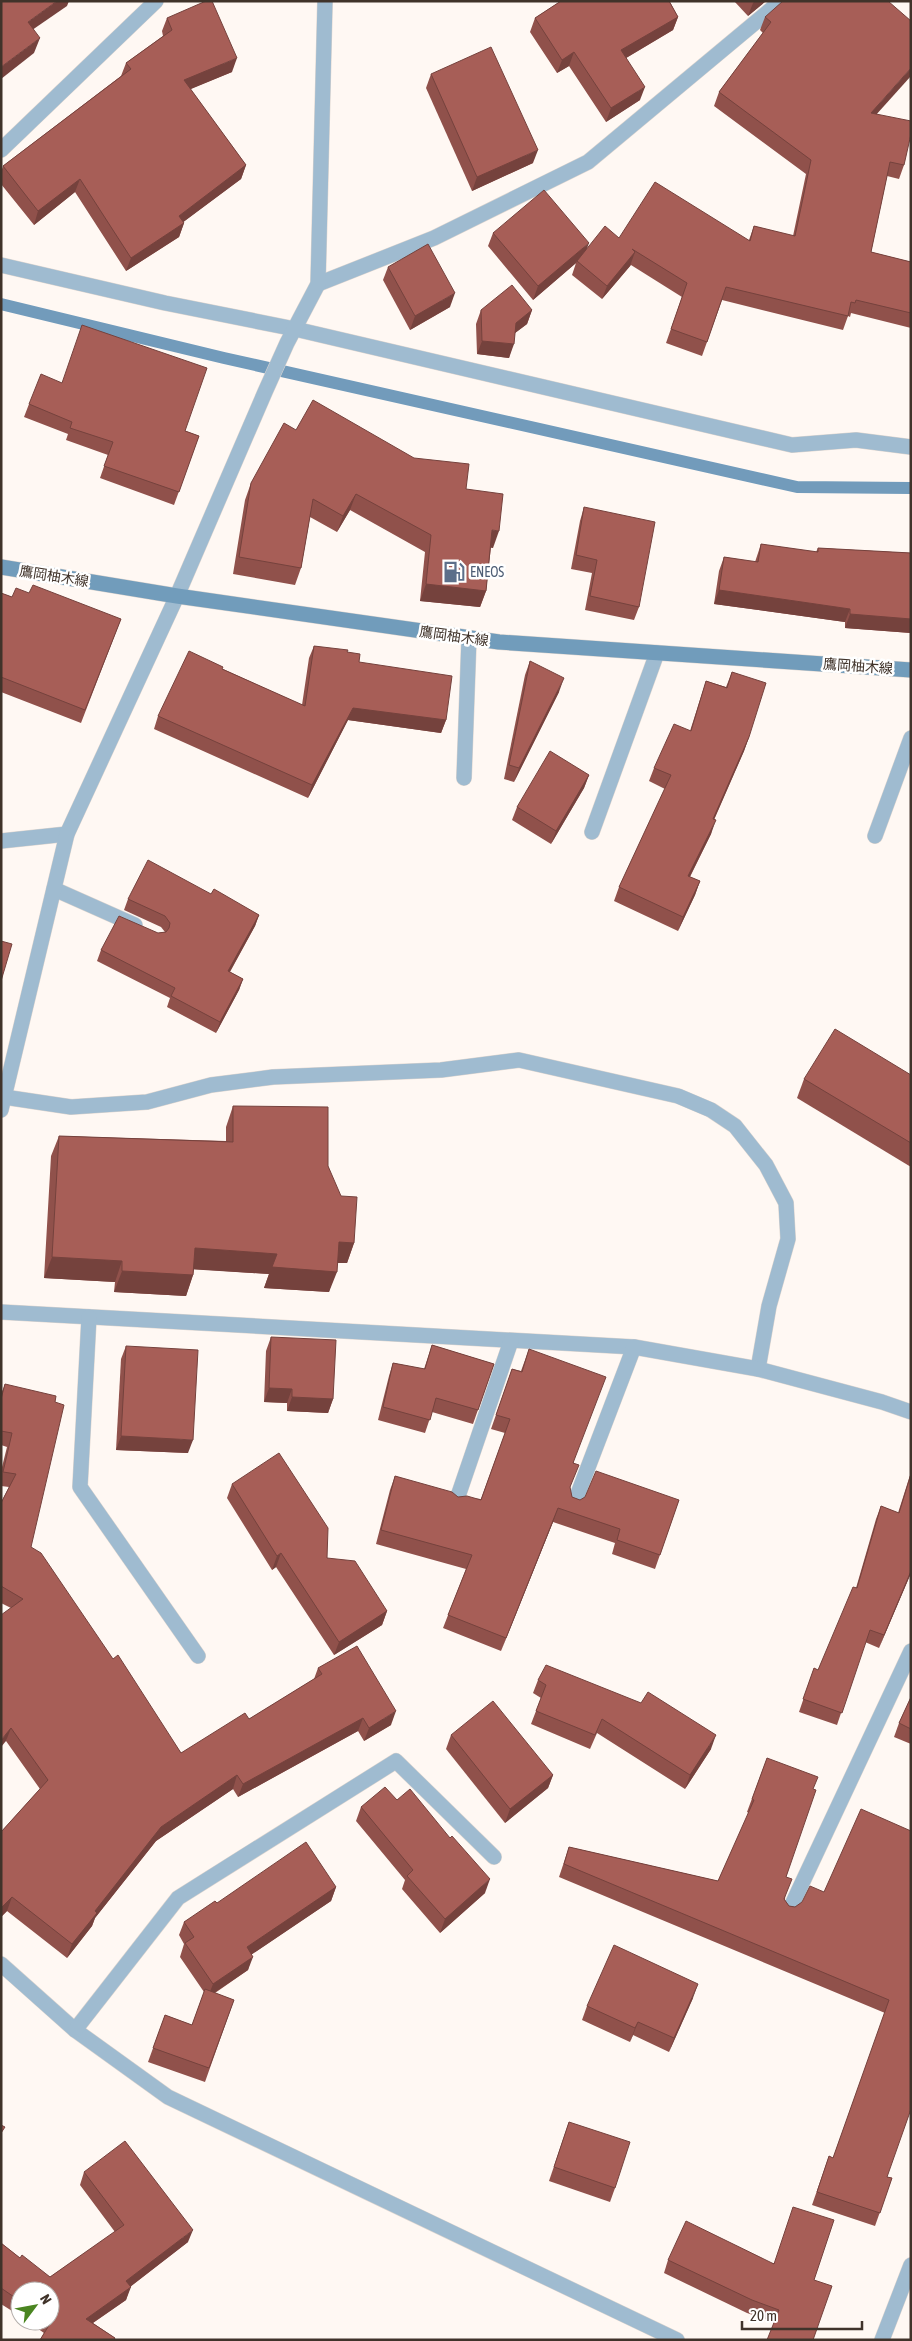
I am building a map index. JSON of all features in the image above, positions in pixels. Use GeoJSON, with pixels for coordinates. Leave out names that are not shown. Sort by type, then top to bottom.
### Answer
{"type":"FeatureCollection","features":[{"type":"Feature","properties":{"kind":"main road","name":"鷹岡柚木線"},"geometry":{"type":"LineString","coordinates":[[1,567],[176,596],[498,642],[911,670]]}},
{"type":"Feature","properties":{"kind":"street"},"geometry":{"type":"LineString","coordinates":[[1,150],[156,1]]}},
{"type":"Feature","properties":{"kind":"street"},"geometry":{"type":"LineString","coordinates":[[325,1],[318,284],[287,343],[176,596],[67,834],[3,1103],[70,1107],[147,1102],[211,1086],[273,1077],[441,1070],[519,1060],[678,1096],[711,1110],[735,1126],[766,1165],[786,1203],[788,1239],[769,1306],[758,1368]]}},
{"type":"Feature","properties":{"kind":"street"},"geometry":{"type":"LineString","coordinates":[[318,284],[434,238],[588,162],[781,1]]}},
{"type":"Feature","properties":{"kind":"street"},"geometry":{"type":"LineString","coordinates":[[1,265],[165,304],[295,329],[792,445],[856,440],[911,447]]}},
{"type":"Feature","properties":{"kind":"street"},"geometry":{"type":"LineString","coordinates":[[464,778],[469,638]]}},
{"type":"Feature","properties":{"kind":"street"},"geometry":{"type":"LineString","coordinates":[[592,832],[657,653]]}},
{"type":"Feature","properties":{"kind":"street"},"geometry":{"type":"LineString","coordinates":[[875,836],[911,738]]}},
{"type":"Feature","properties":{"kind":"street"},"geometry":{"type":"LineString","coordinates":[[1,841],[67,834]]}},
{"type":"Feature","properties":{"kind":"street"},"geometry":{"type":"LineString","coordinates":[[54,889],[149,931]]}},
{"type":"Feature","properties":{"kind":"street"},"geometry":{"type":"LineString","coordinates":[[1,1312],[634,1347],[758,1368],[882,1402],[911,1412]]}},
{"type":"Feature","properties":{"kind":"street"},"geometry":{"type":"LineString","coordinates":[[89,1317],[80,1487],[198,1656]]}},
{"type":"Feature","properties":{"kind":"street"},"geometry":{"type":"LineString","coordinates":[[456,1502],[511,1341]]}},
{"type":"Feature","properties":{"kind":"street"},"geometry":{"type":"LineString","coordinates":[[574,1504],[634,1347]]}},
{"type":"Feature","properties":{"kind":"street"},"geometry":{"type":"LineString","coordinates":[[789,1911],[911,1651]]}},
{"type":"Feature","properties":{"kind":"street"},"geometry":{"type":"LineString","coordinates":[[75,2030],[178,1898],[396,1761],[494,1857]]}},
{"type":"Feature","properties":{"kind":"street"},"geometry":{"type":"LineString","coordinates":[[1,1964],[75,2030],[168,2097],[677,2340]]}},
{"type":"Feature","properties":{"kind":"street"},"geometry":{"type":"LineString","coordinates":[[882,2340],[911,2265]]}},
{"type":"Feature","properties":{"kind":"building"},"geometry":{"type":"Polygon","coordinates":[[[1,1],[57,1],[28,22],[40,38],[1,67],[1,1]]]}},
{"type":"Feature","properties":{"kind":"building"},"geometry":{"type":"Polygon","coordinates":[[[206,1],[212,1],[237,58],[184,80],[246,165],[179,216],[184,223],[131,258],[80,179],[38,211],[3,166],[131,69],[126,63],[172,30],[167,18],[206,1]]]}},
{"type":"Feature","properties":{"kind":"building"},"geometry":{"type":"Polygon","coordinates":[[[561,1],[669,1],[678,17],[621,50],[645,87],[611,108],[574,52],[562,60],[535,18],[561,1]]]}},
{"type":"Feature","properties":{"kind":"building"},"geometry":{"type":"Polygon","coordinates":[[[783,1],[888,1],[911,21],[911,68],[871,113],[911,121],[911,134],[904,165],[890,162],[871,252],[911,262],[911,313],[856,300],[855,303],[851,302],[848,316],[726,287],[707,342],[671,329],[687,283],[632,249],[635,252],[607,286],[577,261],[605,226],[619,238],[655,182],[750,241],[754,226],[795,236],[811,160],[719,92],[771,22],[765,17],[783,1]]]}},
{"type":"Feature","properties":{"kind":"building"},"geometry":{"type":"Polygon","coordinates":[[[491,47],[538,150],[477,177],[431,74],[491,47]]]}},
{"type":"Feature","properties":{"kind":"building"},"geometry":{"type":"Polygon","coordinates":[[[544,190],[589,243],[538,286],[493,233],[544,190]]]}},
{"type":"Feature","properties":{"kind":"building"},"geometry":{"type":"Polygon","coordinates":[[[428,244],[455,293],[415,316],[388,267],[428,244]]]}},
{"type":"Feature","properties":{"kind":"building"},"geometry":{"type":"Polygon","coordinates":[[[512,285],[532,310],[516,323],[514,344],[482,341],[481,310],[512,285]]]}},
{"type":"Feature","properties":{"kind":"building"},"geometry":{"type":"Polygon","coordinates":[[[82,325],[207,368],[185,431],[199,436],[179,492],[104,466],[113,442],[70,428],[72,422],[29,404],[41,374],[62,383],[82,325]]]}},
{"type":"Feature","properties":{"kind":"building"},"geometry":{"type":"Polygon","coordinates":[[[313,400],[414,458],[469,464],[466,489],[503,494],[499,531],[492,530],[486,591],[426,584],[431,535],[356,494],[343,516],[313,499],[301,568],[239,557],[251,483],[284,423],[296,430],[313,400]]]}},
{"type":"Feature","properties":{"kind":"building"},"geometry":{"type":"Polygon","coordinates":[[[584,507],[655,522],[639,607],[590,596],[597,560],[576,555],[584,507]]]}},
{"type":"Feature","properties":{"kind":"building"},"geometry":{"type":"Polygon","coordinates":[[[761,544],[818,552],[818,548],[911,553],[911,619],[850,614],[850,609],[719,590],[724,557],[758,562],[761,544]]]}},
{"type":"Feature","properties":{"kind":"building"},"geometry":{"type":"Polygon","coordinates":[[[33,585],[121,619],[85,710],[1,677],[1,593],[12,597],[16,588],[29,593],[33,585]]]}},
{"type":"Feature","properties":{"kind":"building"},"geometry":{"type":"Polygon","coordinates":[[[314,646],[348,650],[347,652],[360,654],[359,662],[452,676],[446,720],[353,708],[312,785],[158,716],[189,651],[223,667],[222,669],[305,706],[314,646]]]}},
{"type":"Feature","properties":{"kind":"building"},"geometry":{"type":"Polygon","coordinates":[[[530,661],[564,678],[519,768],[509,765],[530,661]]]}},
{"type":"Feature","properties":{"kind":"building"},"geometry":{"type":"Polygon","coordinates":[[[732,672],[766,683],[749,737],[713,819],[716,820],[688,876],[700,881],[683,917],[619,887],[671,775],[654,768],[674,724],[691,731],[706,681],[727,688],[732,672]]]}},
{"type":"Feature","properties":{"kind":"building"},"geometry":{"type":"Polygon","coordinates":[[[550,751],[589,775],[556,831],[517,807],[550,751]]]}},
{"type":"Feature","properties":{"kind":"building"},"geometry":{"type":"Polygon","coordinates":[[[148,860],[211,894],[214,889],[259,915],[228,971],[243,979],[220,1022],[171,996],[175,988],[101,950],[119,916],[158,933],[166,932],[169,928],[170,923],[165,916],[128,899],[148,860]]]}},
{"type":"Feature","properties":{"kind":"building"},"geometry":{"type":"Polygon","coordinates":[[[1,941],[12,944],[1,981],[1,941]]]}},
{"type":"Feature","properties":{"kind":"building"},"geometry":{"type":"Polygon","coordinates":[[[835,1029],[911,1075],[911,1143],[804,1079],[835,1029]]]}},
{"type":"Feature","properties":{"kind":"building"},"geometry":{"type":"Polygon","coordinates":[[[233,1106],[328,1107],[328,1166],[341,1196],[357,1197],[354,1243],[339,1242],[337,1272],[272,1267],[277,1254],[195,1248],[193,1275],[122,1271],[122,1261],[52,1257],[59,1136],[233,1142],[233,1106]]]}},
{"type":"Feature","properties":{"kind":"building"},"geometry":{"type":"Polygon","coordinates":[[[271,1337],[336,1340],[333,1399],[292,1397],[292,1389],[269,1388],[271,1337]]]}},
{"type":"Feature","properties":{"kind":"building"},"geometry":{"type":"Polygon","coordinates":[[[432,1345],[494,1364],[478,1410],[436,1398],[430,1420],[383,1407],[393,1363],[425,1369],[432,1345]]]}},
{"type":"Feature","properties":{"kind":"building"},"geometry":{"type":"Polygon","coordinates":[[[126,1346],[198,1350],[193,1440],[121,1436],[126,1346]]]}},
{"type":"Feature","properties":{"kind":"building"},"geometry":{"type":"Polygon","coordinates":[[[529,1349],[606,1377],[573,1463],[579,1465],[570,1487],[572,1497],[580,1500],[585,1497],[596,1471],[679,1500],[660,1555],[617,1540],[620,1529],[558,1508],[506,1638],[448,1615],[472,1555],[381,1530],[395,1476],[452,1492],[458,1497],[467,1496],[481,1500],[510,1419],[496,1415],[512,1369],[522,1372],[529,1349]]]}},
{"type":"Feature","properties":{"kind":"building"},"geometry":{"type":"Polygon","coordinates":[[[5,1384],[56,1396],[55,1402],[64,1405],[31,1547],[41,1553],[113,1659],[118,1655],[181,1753],[245,1713],[249,1719],[322,1674],[318,1668],[357,1646],[396,1711],[369,1728],[363,1718],[243,1784],[237,1775],[161,1827],[95,1911],[97,1913],[72,1944],[12,1897],[1,1908],[1,1832],[48,1780],[11,1728],[1,1740],[1,1615],[23,1599],[1,1586],[1,1503],[16,1474],[3,1472],[12,1433],[1,1431],[1,1399],[5,1384]]]}},
{"type":"Feature","properties":{"kind":"building"},"geometry":{"type":"Polygon","coordinates":[[[279,1453],[328,1528],[327,1558],[355,1561],[387,1611],[339,1642],[281,1553],[277,1556],[232,1484],[279,1453]]]}},
{"type":"Feature","properties":{"kind":"building"},"geometry":{"type":"Polygon","coordinates":[[[911,1474],[911,1571],[884,1635],[870,1630],[842,1713],[803,1699],[814,1668],[818,1670],[853,1587],[857,1588],[881,1506],[899,1513],[911,1474]]]}},
{"type":"Feature","properties":{"kind":"building"},"geometry":{"type":"Polygon","coordinates":[[[546,1665],[641,1703],[648,1692],[716,1735],[690,1775],[602,1719],[595,1735],[536,1711],[546,1685],[538,1680],[546,1665]]]}},
{"type":"Feature","properties":{"kind":"building"},"geometry":{"type":"Polygon","coordinates":[[[911,1697],[911,1729],[899,1723],[911,1697]]]}},
{"type":"Feature","properties":{"kind":"building"},"geometry":{"type":"Polygon","coordinates":[[[493,1701],[553,1775],[510,1809],[451,1735],[493,1701]]]}},
{"type":"Feature","properties":{"kind":"building"},"geometry":{"type":"Polygon","coordinates":[[[767,1758],[818,1777],[813,1789],[816,1790],[786,1877],[792,1879],[784,1899],[789,1906],[795,1907],[802,1902],[810,1886],[824,1892],[861,1809],[911,1831],[911,2109],[887,2177],[892,2178],[880,2213],[817,2192],[829,2156],[833,2158],[889,2000],[564,1864],[569,1847],[718,1881],[754,1800],[752,1799],[767,1758]]]}},
{"type":"Feature","properties":{"kind":"building"},"geometry":{"type":"Polygon","coordinates":[[[385,1787],[397,1800],[410,1789],[450,1838],[452,1836],[490,1879],[445,1919],[407,1876],[413,1870],[361,1807],[385,1787]]]}},
{"type":"Feature","properties":{"kind":"building"},"geometry":{"type":"Polygon","coordinates":[[[306,1842],[336,1887],[247,1947],[253,1957],[213,1984],[185,1943],[194,1937],[184,1922],[215,1901],[217,1903],[306,1842]]]}},
{"type":"Feature","properties":{"kind":"building"},"geometry":{"type":"Polygon","coordinates":[[[614,1945],[698,1984],[674,2038],[638,2022],[635,2028],[587,2006],[614,1945]]]}},
{"type":"Feature","properties":{"kind":"building"},"geometry":{"type":"Polygon","coordinates":[[[205,1989],[234,2000],[209,2068],[153,2048],[165,2015],[192,2025],[205,1989]]]}},
{"type":"Feature","properties":{"kind":"building"},"geometry":{"type":"Polygon","coordinates":[[[569,2122],[630,2142],[615,2188],[554,2167],[569,2122]]]}},
{"type":"Feature","properties":{"kind":"building"},"geometry":{"type":"Polygon","coordinates":[[[1,2125],[5,2127],[1,2133],[1,2125]]]}},
{"type":"Feature","properties":{"kind":"building"},"geometry":{"type":"Polygon","coordinates":[[[125,2141],[193,2230],[126,2281],[131,2287],[86,2319],[115,2338],[114,2340],[40,2340],[46,2331],[60,2331],[60,2281],[10,2281],[10,2294],[1,2288],[1,2243],[20,2258],[22,2255],[50,2277],[124,2225],[84,2172],[125,2141]]]}},
{"type":"Feature","properties":{"kind":"building"},"geometry":{"type":"Polygon","coordinates":[[[793,2207],[834,2220],[814,2280],[832,2286],[813,2340],[767,2340],[779,2310],[752,2300],[668,2260],[686,2221],[774,2264],[793,2207]]]}},
{"type":"Feature","properties":{"kind":"waterway"},"geometry":{"type":"LineString","coordinates":[[1,304],[224,358],[797,487],[911,488]]}},
{"type":"Feature","properties":{"kind":"place","name":"ENEOS"},"geometry":{"type":"Point","coordinates":[454,572]}}]}
